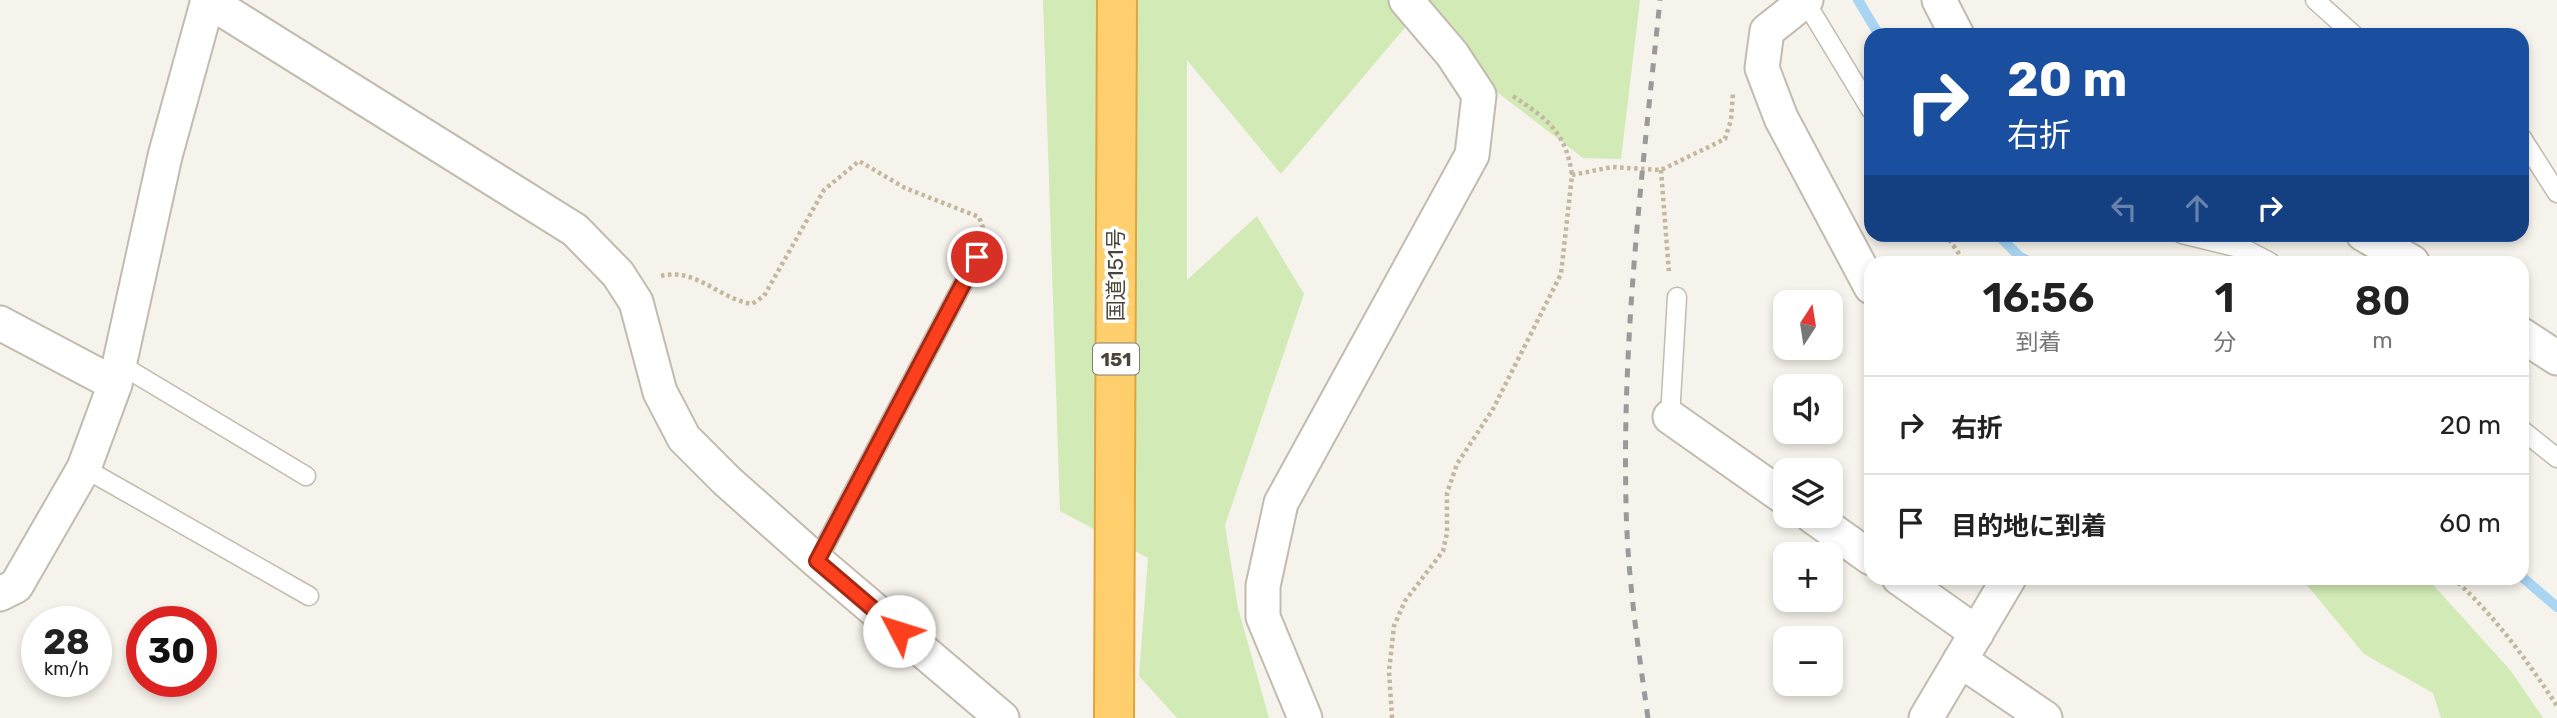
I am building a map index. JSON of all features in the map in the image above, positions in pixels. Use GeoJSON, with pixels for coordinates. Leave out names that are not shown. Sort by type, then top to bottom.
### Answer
{"type":"FeatureCollection","features":[{"type":"Feature","properties":{"kind":"highway","name":"国道151号"},"geometry":{"type":"LineString","coordinates":[[1114,718],[1117,0]]}},
{"type":"Feature","properties":{"kind":"street"},"geometry":{"type":"LineString","coordinates":[[0,594],[16,586],[84,468],[118,374],[165,156],[208,0],[575,230],[618,274],[636,302],[660,392],[684,438],[727,481],[817,561],[1002,718]]}},
{"type":"Feature","properties":{"kind":"street"},"geometry":{"type":"LineString","coordinates":[[1305,718],[1264,617],[1263,586],[1281,503],[1472,155],[1479,95],[1452,54],[1406,0]]}},
{"type":"Feature","properties":{"kind":"street"},"geometry":{"type":"LineString","coordinates":[[1805,0],[1767,31],[1762,68],[1782,118],[1864,274]]}},
{"type":"Feature","properties":{"kind":"street"},"geometry":{"type":"LineString","coordinates":[[1939,0],[1953,28]]}},
{"type":"Feature","properties":{"kind":"street"},"geometry":{"type":"LineString","coordinates":[[2377,242],[2402,256]]}},
{"type":"Feature","properties":{"kind":"street"},"geometry":{"type":"LineString","coordinates":[[0,323],[118,374]]}},
{"type":"Feature","properties":{"kind":"street"},"geometry":{"type":"LineString","coordinates":[[2529,340],[2557,358]]}},
{"type":"Feature","properties":{"kind":"street"},"geometry":{"type":"LineString","coordinates":[[1670,417],[1773,490]]}},
{"type":"Feature","properties":{"kind":"street"},"geometry":{"type":"LineString","coordinates":[[1829,528],[1864,553]]}},
{"type":"Feature","properties":{"kind":"street"},"geometry":{"type":"LineString","coordinates":[[1906,585],[2045,718]]}},
{"type":"Feature","properties":{"kind":"street"},"geometry":{"type":"LineString","coordinates":[[1926,718],[2005,585]]}},
{"type":"Feature","properties":{"kind":"lane"},"geometry":{"type":"LineString","coordinates":[[1805,0],[1864,98]]}},
{"type":"Feature","properties":{"kind":"lane"},"geometry":{"type":"LineString","coordinates":[[2315,0],[2346,28]]}},
{"type":"Feature","properties":{"kind":"lane"},"geometry":{"type":"LineString","coordinates":[[2529,149],[2557,193]]}},
{"type":"Feature","properties":{"kind":"lane"},"geometry":{"type":"LineString","coordinates":[[2214,242],[2247,250],[2258,256]]}},
{"type":"Feature","properties":{"kind":"lane"},"geometry":{"type":"LineString","coordinates":[[817,561],[977,257]]}},
{"type":"Feature","properties":{"kind":"lane"},"geometry":{"type":"LineString","coordinates":[[1670,417],[1676,297]]}},
{"type":"Feature","properties":{"kind":"lane"},"geometry":{"type":"LineString","coordinates":[[118,374],[306,476]]}},
{"type":"Feature","properties":{"kind":"lane"},"geometry":{"type":"LineString","coordinates":[[2529,436],[2557,458]]}},
{"type":"Feature","properties":{"kind":"lane"},"geometry":{"type":"LineString","coordinates":[[84,468],[309,596]]}},
{"type":"Feature","properties":{"kind":"path"},"geometry":{"type":"LineString","coordinates":[[1572,175],[1612,167],[1661,170],[1725,139],[1731,120],[1733,87]]}},
{"type":"Feature","properties":{"kind":"path"},"geometry":{"type":"LineString","coordinates":[[1392,718],[1389,671],[1395,626],[1405,601],[1443,551],[1447,493],[1457,464],[1493,409],[1561,274],[1572,175],[1569,154],[1549,121],[1509,93]]}},
{"type":"Feature","properties":{"kind":"path"},"geometry":{"type":"LineString","coordinates":[[636,302],[662,274],[692,275],[735,302],[752,304],[764,296],[824,190],[859,161],[905,188],[979,217],[986,231],[977,257]]}},
{"type":"Feature","properties":{"kind":"path"},"geometry":{"type":"LineString","coordinates":[[1661,170],[1669,275],[1676,297]]}},
{"type":"Feature","properties":{"kind":"path"},"geometry":{"type":"LineString","coordinates":[[2461,585],[2473,595],[2529,663],[2557,706]]}},
{"type":"Feature","properties":{"kind":"green space"},"geometry":{"type":"Polygon","coordinates":[[[1043,0],[1640,0],[1621,159],[1583,158],[1408,24],[1281,174],[1187,60],[1187,280],[1257,216],[1304,294],[1225,525],[1238,608],[1269,718],[1177,718],[1139,676],[1148,558],[1060,511],[1043,0]]]}},
{"type":"Feature","properties":{"kind":"green space"},"geometry":{"type":"Polygon","coordinates":[[[2307,585],[2433,585],[2511,671],[2543,718],[2441,718],[2433,693],[2364,654],[2307,585]]]}},
{"type":"Feature","properties":{"kind":"waterway"},"geometry":{"type":"LineString","coordinates":[[1858,0],[1875,28]]}},
{"type":"Feature","properties":{"kind":"waterway"},"geometry":{"type":"LineString","coordinates":[[2005,242],[2019,256]]}},
{"type":"Feature","properties":{"kind":"waterway"},"geometry":{"type":"LineString","coordinates":[[2529,583],[2557,607]]}},
{"type":"Feature","properties":{"kind":"railway"},"geometry":{"type":"LineString","coordinates":[[1648,718],[1628,556],[1627,376],[1635,251],[1660,0]]}},
{"type":"Feature","properties":{"kind":"route"},"geometry":{"type":"LineString","coordinates":[[899,631],[817,561],[977,257]]}}]}
